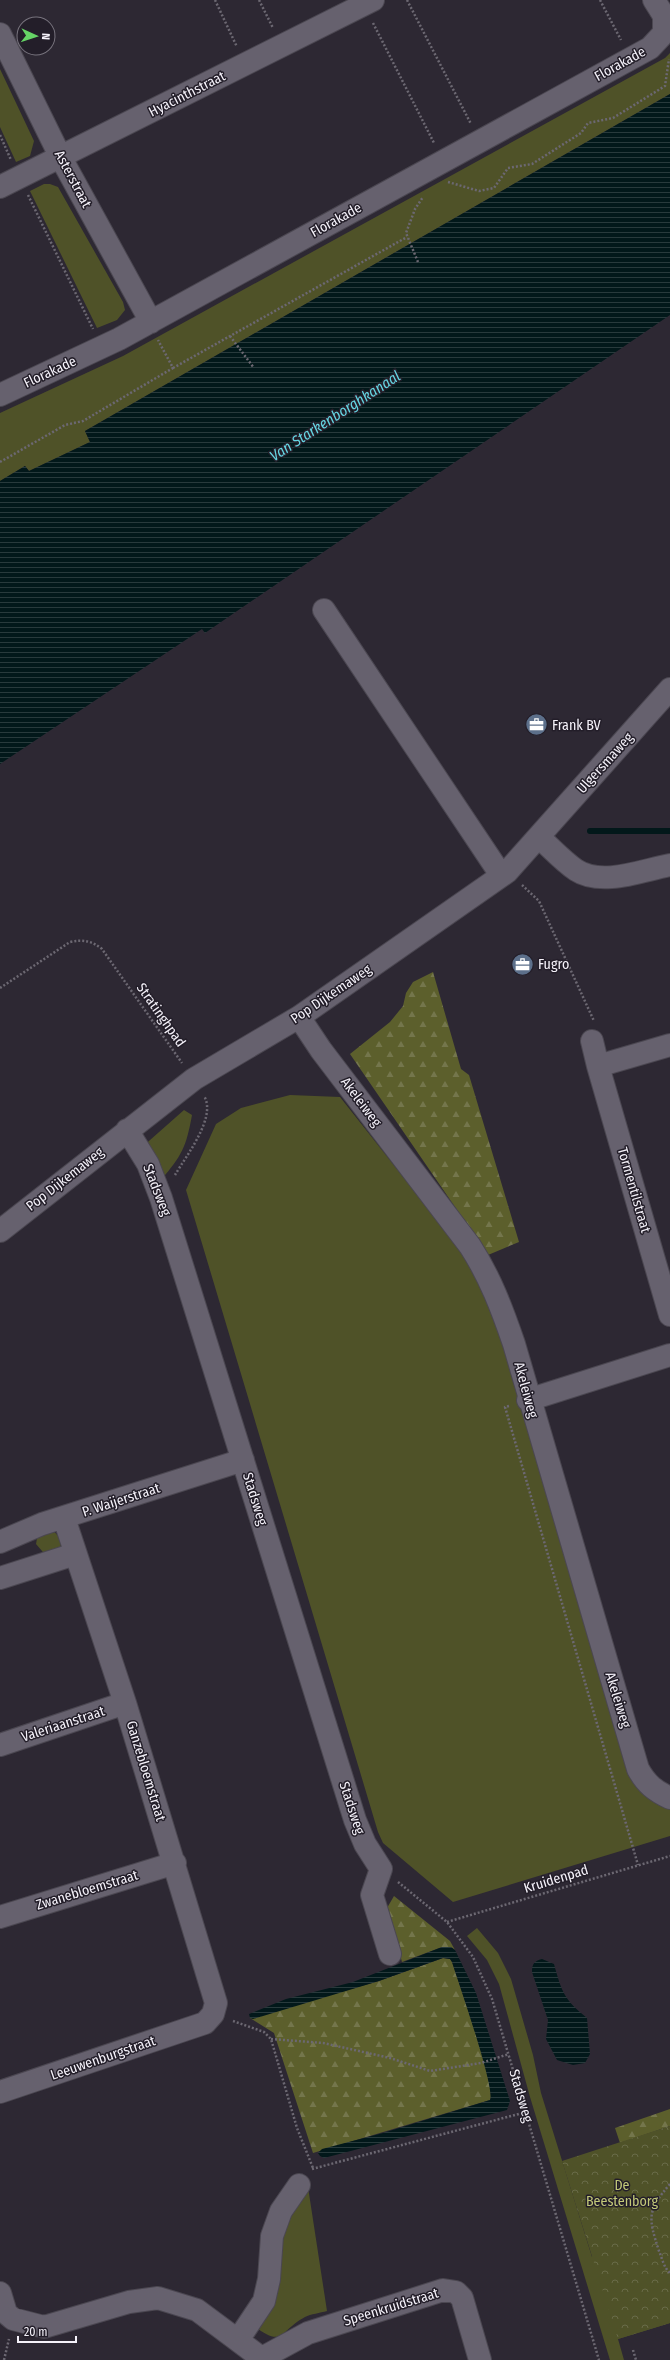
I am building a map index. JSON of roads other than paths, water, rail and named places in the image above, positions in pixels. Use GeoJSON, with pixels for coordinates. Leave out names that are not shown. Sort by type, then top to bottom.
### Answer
{"type":"FeatureCollection","features":[{"type":"Feature","properties":{"kind":"street"},"geometry":{"type":"LineString","coordinates":[[654,0],[664,16],[667,34]]}},
{"type":"Feature","properties":{"kind":"street","name":"Hyacinthstraat"},"geometry":{"type":"LineString","coordinates":[[0,188],[368,2]]}},
{"type":"Feature","properties":{"kind":"street","name":"Asterstraat"},"geometry":{"type":"LineString","coordinates":[[0,34],[62,158],[151,322]]}},
{"type":"Feature","properties":{"kind":"street","name":"Florakade"},"geometry":{"type":"LineString","coordinates":[[0,395],[151,322],[441,170],[480,141],[650,48],[667,34]]}},
{"type":"Feature","properties":{"kind":"street"},"geometry":{"type":"LineString","coordinates":[[324,610],[504,874]]}},
{"type":"Feature","properties":{"kind":"street","name":"Ulgersmaweg"},"geometry":{"type":"LineString","coordinates":[[539,837],[670,689]]}},
{"type":"Feature","properties":{"kind":"street"},"geometry":{"type":"LineString","coordinates":[[539,837],[576,870],[590,876],[611,876],[670,865]]}},
{"type":"Feature","properties":{"kind":"street","name":"Pop Dijkemaweg"},"geometry":{"type":"LineString","coordinates":[[0,1231],[194,1079],[299,1017],[504,874],[539,837]]}},
{"type":"Feature","properties":{"kind":"street","name":"Akeleiweg"},"geometry":{"type":"LineString","coordinates":[[299,1017],[321,1050],[470,1246],[496,1293],[511,1337],[528,1400],[638,1770],[645,1782],[655,1791],[670,1798]]}},
{"type":"Feature","properties":{"kind":"street","name":"Tormentilstraat"},"geometry":{"type":"LineString","coordinates":[[592,1041],[670,1315]]}},
{"type":"Feature","properties":{"kind":"street"},"geometry":{"type":"LineString","coordinates":[[598,1066],[670,1045]]}},
{"type":"Feature","properties":{"kind":"street","name":"Stadsweg"},"geometry":{"type":"LineString","coordinates":[[127,1130],[148,1164],[161,1198],[355,1820],[365,1844],[381,1869],[372,1895],[390,1954]]}},
{"type":"Feature","properties":{"kind":"street"},"geometry":{"type":"LineString","coordinates":[[528,1400],[670,1355]]}},
{"type":"Feature","properties":{"kind":"street","name":"P. Waijerstraat"},"geometry":{"type":"LineString","coordinates":[[0,1542],[28,1529],[243,1460]]}},
{"type":"Feature","properties":{"kind":"street","name":"Ganzebloemstraat"},"geometry":{"type":"LineString","coordinates":[[64,1518],[125,1703],[175,1863],[216,2003],[209,2019]]}},
{"type":"Feature","properties":{"kind":"street"},"geometry":{"type":"LineString","coordinates":[[0,1578],[75,1554]]}},
{"type":"Feature","properties":{"kind":"street","name":"Valeriaanstraat"},"geometry":{"type":"LineString","coordinates":[[0,1745],[125,1703]]}},
{"type":"Feature","properties":{"kind":"street","name":"Zwanebloemstraat"},"geometry":{"type":"LineString","coordinates":[[0,1917],[175,1863]]}},
{"type":"Feature","properties":{"kind":"street","name":"Leeuwenburgstraat"},"geometry":{"type":"LineString","coordinates":[[0,2092],[209,2019]]}},
{"type":"Feature","properties":{"kind":"street"},"geometry":{"type":"LineString","coordinates":[[238,2340],[264,2301],[269,2279],[272,2236],[281,2211],[299,2185]]}},
{"type":"Feature","properties":{"kind":"street","name":"Speenkruidstraat"},"geometry":{"type":"LineString","coordinates":[[0,2293],[6,2313],[13,2319],[44,2327],[129,2302],[158,2298],[197,2310],[263,2359],[308,2333],[443,2290],[456,2292],[462,2298],[480,2360]]}},
{"type":"Feature","properties":{"kind":"water","name":"Van Starkenborghkanaal"},"geometry":{"type":"Polygon","coordinates":[[[670,94],[670,315],[205,633],[202,629],[0,764],[0,481],[25,466],[29,471],[90,442],[85,431],[670,94]]]}},
{"type":"Feature","properties":{"kind":"water"},"geometry":{"type":"Polygon","coordinates":[[[442,1947],[451,1947],[455,1950],[476,1993],[510,2101],[507,2110],[324,2158],[320,2156],[318,2153],[322,2149],[383,2133],[490,2100],[490,2092],[482,2057],[452,1962],[450,1959],[443,1958],[379,1981],[253,2019],[250,2018],[249,2014],[286,1999],[353,1982],[442,1947]]]}},
{"type":"Feature","properties":{"kind":"water"},"geometry":{"type":"Polygon","coordinates":[[[542,1959],[554,1964],[559,1982],[565,1995],[573,2006],[587,2018],[590,2054],[585,2063],[573,2065],[557,2060],[546,2039],[548,2020],[532,1972],[534,1963],[542,1959]]]}},
{"type":"Feature","properties":{"kind":"waterway"},"geometry":{"type":"LineString","coordinates":[[590,831],[670,831]]}},
{"type":"Feature","properties":{"kind":"place","name":"Frank BV"},"geometry":{"type":"Point","coordinates":[536,725]}},
{"type":"Feature","properties":{"kind":"place","name":"Fugro"},"geometry":{"type":"Point","coordinates":[523,964]}},
{"type":"Feature","properties":{"kind":"park label","name":"De Beestenborg"},"geometry":{"type":"Point","coordinates":[622,2194]}}]}
